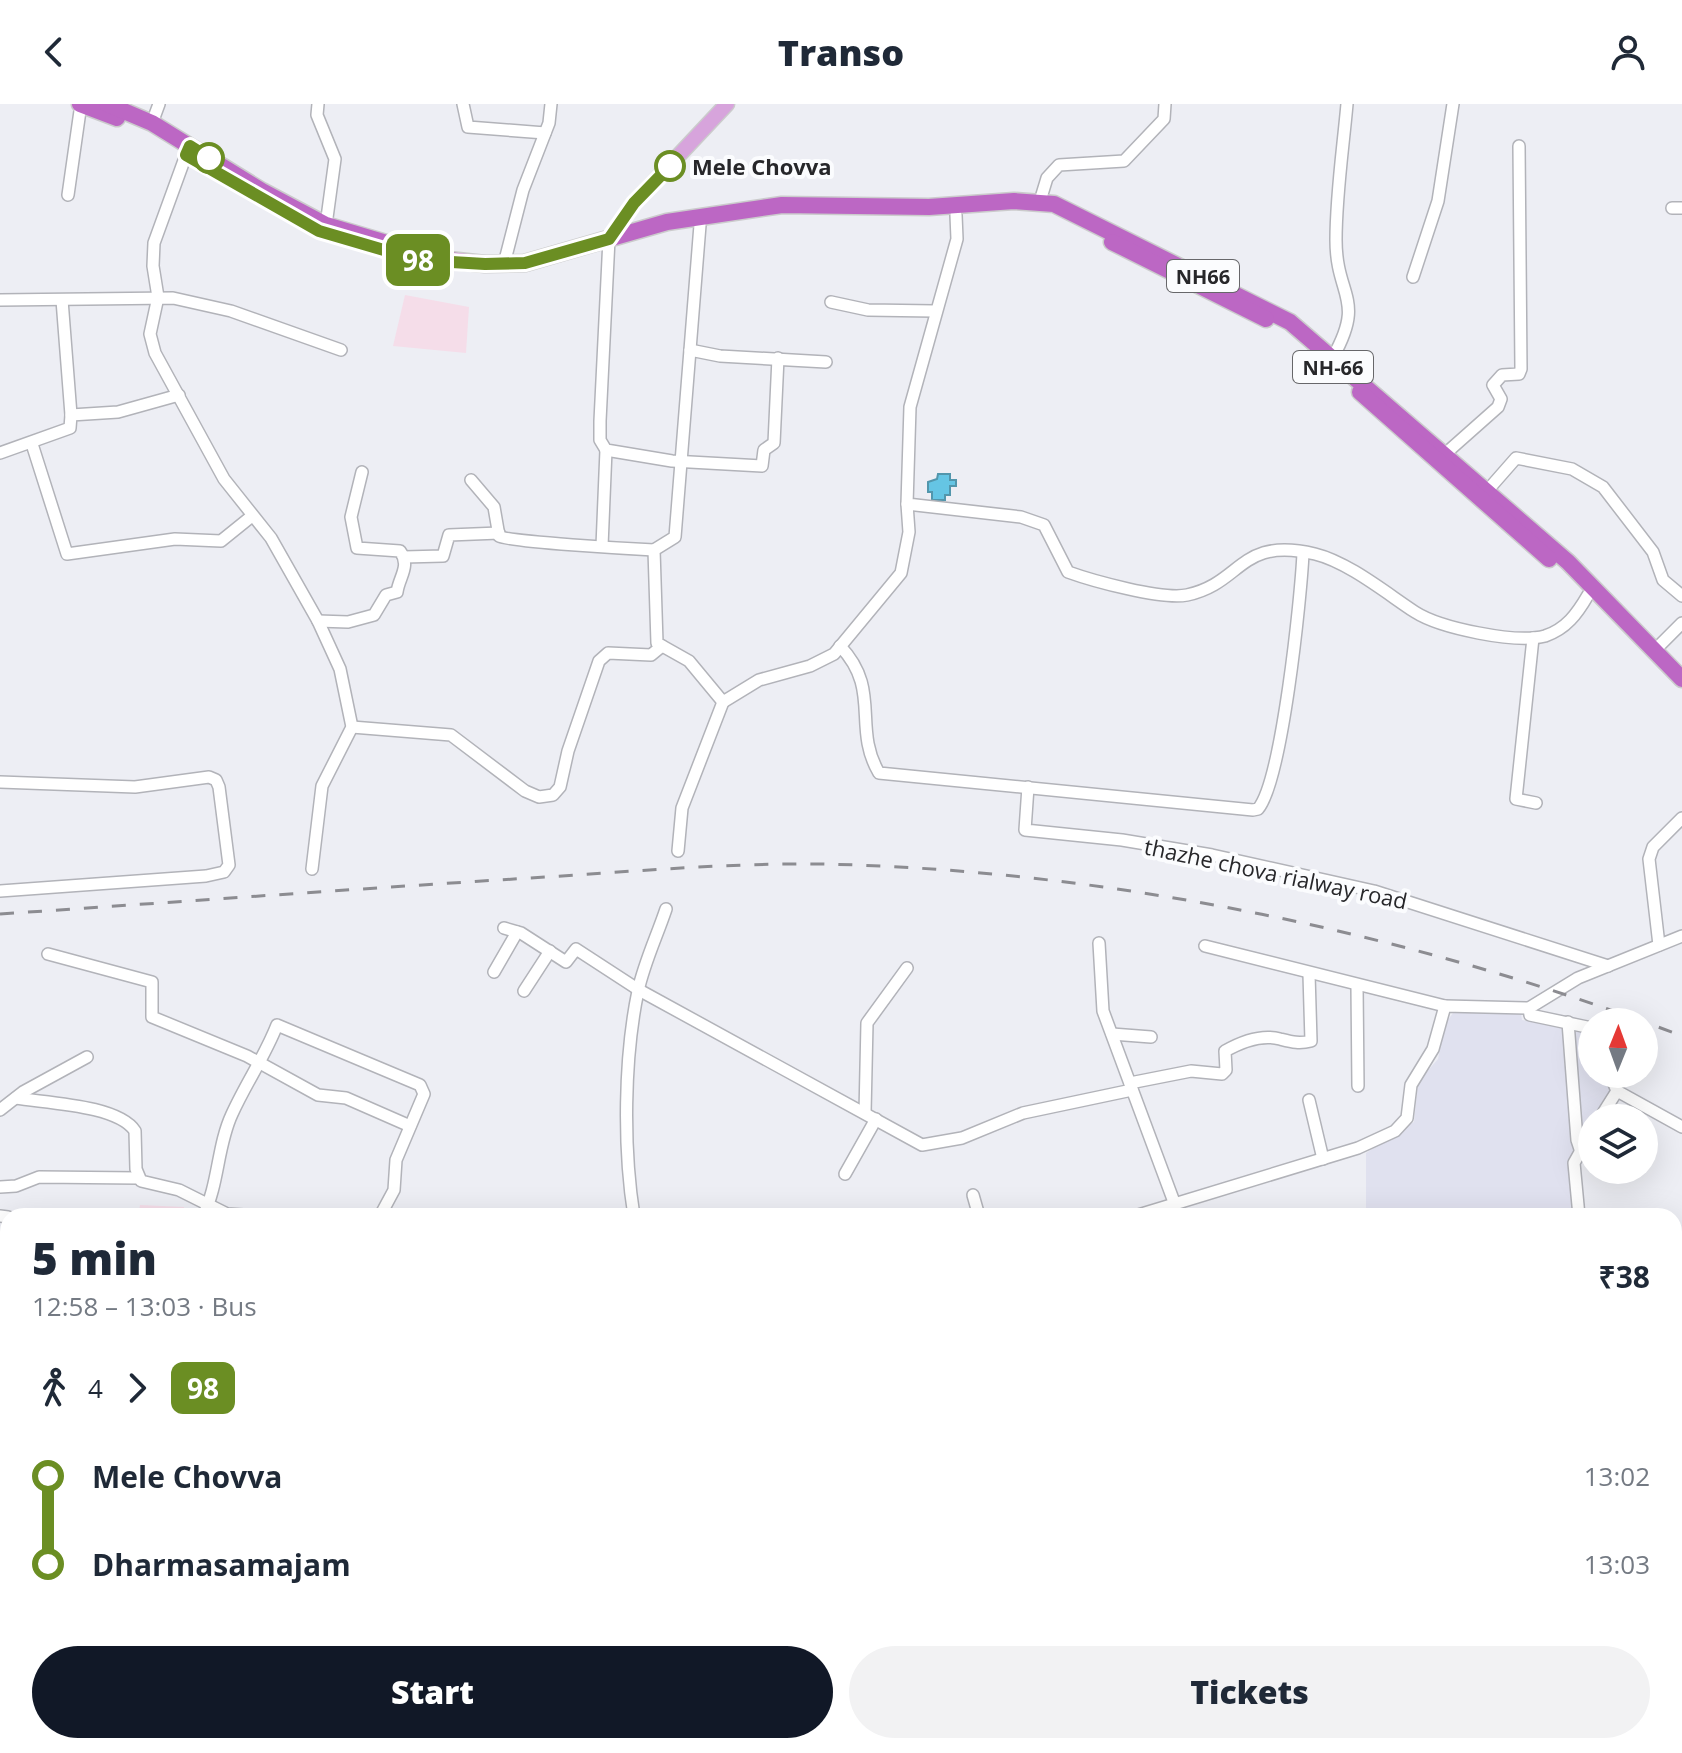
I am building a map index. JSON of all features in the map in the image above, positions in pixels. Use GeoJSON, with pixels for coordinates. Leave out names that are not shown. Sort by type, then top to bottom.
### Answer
{"type":"FeatureCollection","features":[{"type":"Feature","properties":{"kind":"highway","name":"NH66"},"geometry":{"type":"LineString","coordinates":[[81,104],[188,150],[326,225],[440,259]]}},
{"type":"Feature","properties":{"kind":"highway","name":"NH66"},"geometry":{"type":"LineString","coordinates":[[107,104],[152,123],[188,150],[319,231],[418,260],[525,263],[644,230],[782,205],[955,210],[1040,201],[1084,216],[1290,322],[1487,491],[1590,591],[1639,633],[1649,648],[1682,679]]}},
{"type":"Feature","properties":{"kind":"highway","name":"NH-66"},"geometry":{"type":"LineString","coordinates":[[955,210],[1026,210],[1058,215],[1289,333],[1343,375],[1382,415],[1590,591]]}},
{"type":"Feature","properties":{"kind":"main road"},"geometry":{"type":"LineString","coordinates":[[609,239],[634,203],[727,104]]}},
{"type":"Feature","properties":{"kind":"main road"},"geometry":{"type":"LineString","coordinates":[[634,203],[636,222],[644,230]]}},
{"type":"Feature","properties":{"kind":"street"},"geometry":{"type":"LineString","coordinates":[[68,195],[81,104]]}},
{"type":"Feature","properties":{"kind":"street"},"geometry":{"type":"LineString","coordinates":[[152,123],[159,104]]}},
{"type":"Feature","properties":{"kind":"street"},"geometry":{"type":"LineString","coordinates":[[318,104],[317,115],[335,159],[326,225]]}},
{"type":"Feature","properties":{"kind":"street"},"geometry":{"type":"LineString","coordinates":[[463,104],[468,127],[545,133]]}},
{"type":"Feature","properties":{"kind":"street"},"geometry":{"type":"LineString","coordinates":[[504,264],[518,206],[545,133],[551,104]]}},
{"type":"Feature","properties":{"kind":"street"},"geometry":{"type":"LineString","coordinates":[[1040,201],[1050,171],[1059,165],[1124,161],[1164,119],[1165,104]]}},
{"type":"Feature","properties":{"kind":"street"},"geometry":{"type":"LineString","coordinates":[[1333,357],[1348,331],[1351,301],[1338,277],[1336,239],[1347,104]]}},
{"type":"Feature","properties":{"kind":"street"},"geometry":{"type":"LineString","coordinates":[[1413,277],[1438,201],[1453,104]]}},
{"type":"Feature","properties":{"kind":"street"},"geometry":{"type":"LineString","coordinates":[[1445,454],[1498,407],[1501,399],[1493,385],[1502,375],[1519,374],[1521,369],[1517,255],[1519,146]]}},
{"type":"Feature","properties":{"kind":"street"},"geometry":{"type":"LineString","coordinates":[[188,150],[154,243],[158,297],[150,334],[155,353],[224,479],[271,538],[318,621],[340,669],[352,727],[322,786],[312,869]]}},
{"type":"Feature","properties":{"kind":"street"},"geometry":{"type":"LineString","coordinates":[[678,851],[682,808],[723,702],[775,673],[826,660],[901,573],[909,532],[909,418],[934,311],[957,239],[955,210]]}},
{"type":"Feature","properties":{"kind":"street"},"geometry":{"type":"LineString","coordinates":[[471,480],[494,507],[499,533],[507,541],[540,539],[654,550],[675,537],[701,221]]}},
{"type":"Feature","properties":{"kind":"street"},"geometry":{"type":"LineString","coordinates":[[602,546],[606,450],[600,440],[600,421],[609,239]]}},
{"type":"Feature","properties":{"kind":"street"},"geometry":{"type":"LineString","coordinates":[[0,300],[158,297],[231,311],[341,350]]}},
{"type":"Feature","properties":{"kind":"street"},"geometry":{"type":"LineString","coordinates":[[0,453],[70,428],[62,300]]}},
{"type":"Feature","properties":{"kind":"street"},"geometry":{"type":"LineString","coordinates":[[831,302],[868,310],[934,311]]}},
{"type":"Feature","properties":{"kind":"street"},"geometry":{"type":"LineString","coordinates":[[690,350],[700,355],[826,362]]}},
{"type":"Feature","properties":{"kind":"street"},"geometry":{"type":"LineString","coordinates":[[606,450],[681,462],[762,466],[764,450],[774,443],[778,358]]}},
{"type":"Feature","properties":{"kind":"street"},"geometry":{"type":"LineString","coordinates":[[71,415],[118,412],[179,395]]}},
{"type":"Feature","properties":{"kind":"street"},"geometry":{"type":"LineString","coordinates":[[32,444],[67,554],[175,539],[221,541],[252,516]]}},
{"type":"Feature","properties":{"kind":"street"},"geometry":{"type":"LineString","coordinates":[[1487,491],[1516,458],[1572,469],[1603,487],[1653,552],[1663,580],[1682,596]]}},
{"type":"Feature","properties":{"kind":"street"},"geometry":{"type":"LineString","coordinates":[[362,472],[351,517],[357,548],[395,549],[404,557],[443,556],[449,535],[499,533]]}},
{"type":"Feature","properties":{"kind":"street"},"geometry":{"type":"LineString","coordinates":[[907,504],[1021,517],[1044,525],[1068,572],[1161,595],[1195,592],[1262,551],[1303,553],[1337,564],[1415,612],[1441,623],[1533,638],[1569,623],[1590,591]]}},
{"type":"Feature","properties":{"kind":"street"},"geometry":{"type":"LineString","coordinates":[[654,550],[656,637],[662,646],[689,661],[723,702]]}},
{"type":"Feature","properties":{"kind":"street"},"geometry":{"type":"LineString","coordinates":[[840,646],[861,672],[866,704],[866,739],[879,773],[1258,809],[1272,781],[1286,705],[1303,553]]}},
{"type":"Feature","properties":{"kind":"street"},"geometry":{"type":"LineString","coordinates":[[318,621],[348,622],[374,615],[386,595],[397,592],[405,568],[404,557]]}},
{"type":"Feature","properties":{"kind":"street"},"geometry":{"type":"LineString","coordinates":[[1649,648],[1682,623]]}},
{"type":"Feature","properties":{"kind":"street"},"geometry":{"type":"LineString","coordinates":[[1533,638],[1516,799],[1536,803]]}},
{"type":"Feature","properties":{"kind":"street"},"geometry":{"type":"LineString","coordinates":[[352,727],[451,735],[525,791],[539,797],[553,795],[560,787],[580,712],[599,661],[608,653],[651,655],[659,653],[662,646]]}},
{"type":"Feature","properties":{"kind":"street"},"geometry":{"type":"LineString","coordinates":[[0,782],[107,788],[209,777],[216,780],[219,787],[229,865],[224,872],[206,876],[0,891]]}},
{"type":"Feature","properties":{"kind":"street","name":"thazhe chova rialway road"},"geometry":{"type":"LineString","coordinates":[[1028,787],[1025,830],[1122,840],[1212,855],[1374,891],[1608,966]]}},
{"type":"Feature","properties":{"kind":"street"},"geometry":{"type":"LineString","coordinates":[[1659,945],[1649,859],[1660,838],[1682,818]]}},
{"type":"Feature","properties":{"kind":"street"},"geometry":{"type":"LineString","coordinates":[[633,1208],[625,1138],[639,990],[666,909]]}},
{"type":"Feature","properties":{"kind":"street"},"geometry":{"type":"LineString","coordinates":[[504,928],[517,932],[566,962],[576,949],[639,990],[922,1145],[930,1146],[962,1138],[1023,1113],[1191,1071],[1222,1074],[1225,1051],[1255,1039],[1311,1041],[1309,974]]}},
{"type":"Feature","properties":{"kind":"street"},"geometry":{"type":"LineString","coordinates":[[494,972],[517,932]]}},
{"type":"Feature","properties":{"kind":"street"},"geometry":{"type":"LineString","coordinates":[[1205,946],[1445,1006],[1529,1008],[1578,978],[1682,936]]}},
{"type":"Feature","properties":{"kind":"street"},"geometry":{"type":"LineString","coordinates":[[1099,943],[1103,1011],[1174,1202]]}},
{"type":"Feature","properties":{"kind":"street"},"geometry":{"type":"LineString","coordinates":[[524,991],[550,951]]}},
{"type":"Feature","properties":{"kind":"street"},"geometry":{"type":"LineString","coordinates":[[48,954],[152,982],[152,1017],[167,1026],[219,1043],[318,1095],[346,1098],[410,1126]]}},
{"type":"Feature","properties":{"kind":"street"},"geometry":{"type":"LineString","coordinates":[[845,1174],[871,1116],[867,1023],[907,968]]}},
{"type":"Feature","properties":{"kind":"street"},"geometry":{"type":"LineString","coordinates":[[1357,986],[1358,1086]]}},
{"type":"Feature","properties":{"kind":"street"},"geometry":{"type":"LineString","coordinates":[[1159,1208],[1377,1141],[1407,1118],[1411,1085],[1433,1049],[1445,1006]]}},
{"type":"Feature","properties":{"kind":"street"},"geometry":{"type":"LineString","coordinates":[[1529,1008],[1530,1015],[1578,1025]]}},
{"type":"Feature","properties":{"kind":"street"},"geometry":{"type":"LineString","coordinates":[[1568,1022],[1578,1143]]}},
{"type":"Feature","properties":{"kind":"street"},"geometry":{"type":"LineString","coordinates":[[207,1208],[231,1116],[260,1065],[277,1025],[420,1085],[424,1094],[396,1160],[394,1190],[384,1208]]}},
{"type":"Feature","properties":{"kind":"street"},"geometry":{"type":"LineString","coordinates":[[1112,1034],[1151,1037]]}},
{"type":"Feature","properties":{"kind":"street"},"geometry":{"type":"LineString","coordinates":[[0,1110],[87,1057]]}},
{"type":"Feature","properties":{"kind":"street"},"geometry":{"type":"LineString","coordinates":[[1616,1088],[1682,1127]]}},
{"type":"Feature","properties":{"kind":"street"},"geometry":{"type":"LineString","coordinates":[[1609,1104],[1617,1091]]}},
{"type":"Feature","properties":{"kind":"street"},"geometry":{"type":"LineString","coordinates":[[16,1098],[72,1105],[120,1118],[130,1124],[135,1131],[138,1178]]}},
{"type":"Feature","properties":{"kind":"street"},"geometry":{"type":"LineString","coordinates":[[1309,1100],[1323,1159]]}},
{"type":"Feature","properties":{"kind":"street"},"geometry":{"type":"LineString","coordinates":[[1578,1156],[1574,1163],[1578,1208]]}},
{"type":"Feature","properties":{"kind":"street"},"geometry":{"type":"LineString","coordinates":[[0,1187],[16,1186],[39,1177],[138,1178],[179,1190],[202,1208]]}},
{"type":"Feature","properties":{"kind":"street"},"geometry":{"type":"LineString","coordinates":[[973,1195],[977,1208]]}},
{"type":"Feature","properties":{"kind":"shaded area"},"geometry":{"type":"Polygon","coordinates":[[[405,295],[469,307],[466,353],[393,346],[405,295]]]}},
{"type":"Feature","properties":{"kind":"shaded area"},"geometry":{"type":"Polygon","coordinates":[[[1453,1013],[1521,1013],[1522,1020],[1578,1030],[1578,1088],[1612,1088],[1614,1092],[1606,1104],[1578,1104],[1578,1146],[1571,1157],[1571,1208],[1366,1208],[1366,1153],[1414,1122],[1418,1082],[1438,1059],[1445,1024],[1453,1013]]]}},
{"type":"Feature","properties":{"kind":"shaded area"},"geometry":{"type":"Polygon","coordinates":[[[140,1205],[184,1208],[139,1208],[140,1205]]]}},
{"type":"Feature","properties":{"kind":"water"},"geometry":{"type":"Polygon","coordinates":[[[938,474],[950,474],[950,480],[956,480],[956,486],[950,486],[950,495],[945,495],[945,500],[932,500],[932,492],[928,492],[928,482],[937,479],[938,474]]]}},
{"type":"Feature","properties":{"kind":"railway"},"geometry":{"type":"LineString","coordinates":[[0,914],[711,866],[821,864],[930,869],[1039,879],[1149,894],[1259,914],[1367,938],[1474,967],[1579,999],[1682,1036]]}},
{"type":"Feature","properties":{"kind":"bus line","name":"98"},"geometry":{"type":"LineString","coordinates":[[209,158],[190,146],[186,155],[319,231],[418,260],[485,264],[525,263],[609,239],[634,203],[670,166]]}},
{"type":"Feature","properties":{"kind":"place","name":"Mele Chovva"},"geometry":{"type":"Point","coordinates":[670,166]}}]}
